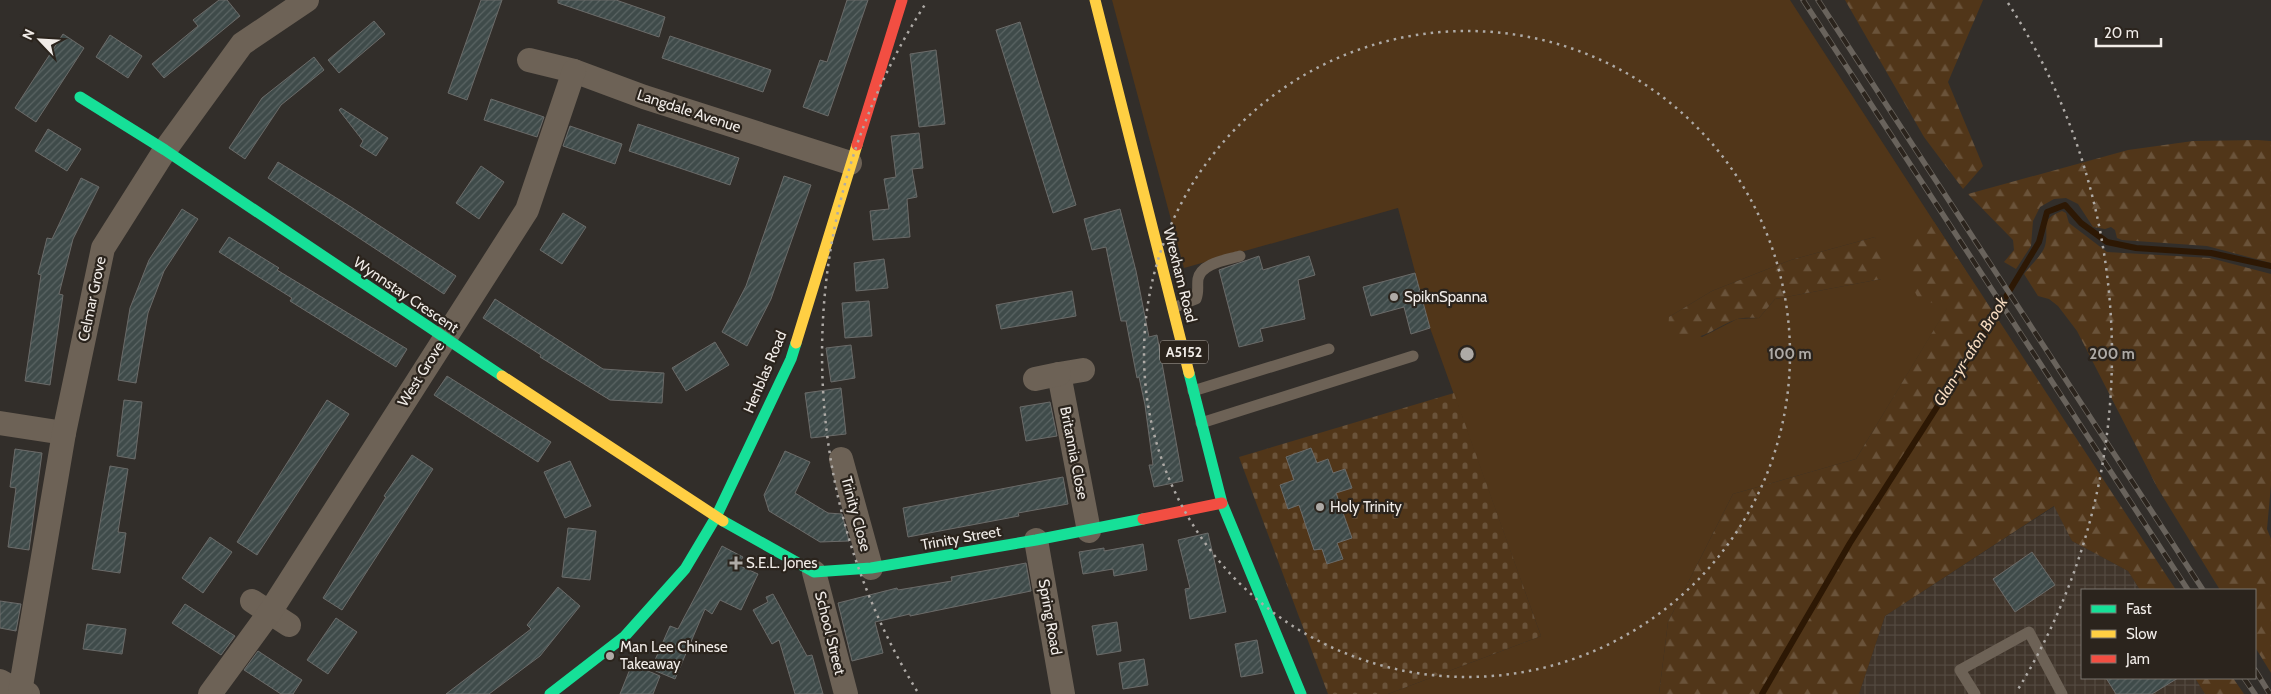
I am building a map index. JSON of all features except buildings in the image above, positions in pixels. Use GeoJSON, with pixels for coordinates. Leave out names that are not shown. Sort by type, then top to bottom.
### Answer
{"type":"FeatureCollection","features":[{"type":"Feature","properties":{"kind":"street","name":"Celmar Grove"},"geometry":{"type":"LineString","coordinates":[[16,689],[64,433],[103,248],[165,150],[242,44],[306,0]]}},
{"type":"Feature","properties":{"kind":"street","name":"Henblas Road"},"geometry":{"type":"LineString","coordinates":[[550,694],[625,636],[685,569],[716,517],[790,358],[902,0]]}},
{"type":"Feature","properties":{"kind":"street","name":"Wrexham Road"},"geometry":{"type":"LineString","coordinates":[[1095,0],[1222,503],[1301,694]]}},
{"type":"Feature","properties":{"kind":"street","name":"Langdale Avenue"},"geometry":{"type":"LineString","coordinates":[[529,60],[574,71],[644,98],[850,163]]}},
{"type":"Feature","properties":{"kind":"street","name":"West Grove"},"geometry":{"type":"LineString","coordinates":[[210,694],[270,613],[527,210],[574,71]]}},
{"type":"Feature","properties":{"kind":"street","name":"Wynnstay Crescent"},"geometry":{"type":"LineString","coordinates":[[80,97],[165,150],[444,338],[716,517]]}},
{"type":"Feature","properties":{"kind":"street"},"geometry":{"type":"LineString","coordinates":[[1035,379],[1083,370]]}},
{"type":"Feature","properties":{"kind":"street","name":"Britannia Close"},"geometry":{"type":"LineString","coordinates":[[1059,374],[1089,531]]}},
{"type":"Feature","properties":{"kind":"street"},"geometry":{"type":"LineString","coordinates":[[0,423],[64,433]]}},
{"type":"Feature","properties":{"kind":"street","name":"Trinity Close"},"geometry":{"type":"LineString","coordinates":[[841,459],[871,568]]}},
{"type":"Feature","properties":{"kind":"street","name":"Trinity Street"},"geometry":{"type":"LineString","coordinates":[[814,572],[871,568],[1089,531],[1222,503]]}},
{"type":"Feature","properties":{"kind":"street"},"geometry":{"type":"LineString","coordinates":[[716,517],[814,572]]}},
{"type":"Feature","properties":{"kind":"street","name":"Spring Road"},"geometry":{"type":"LineString","coordinates":[[1036,540],[1063,694]]}},
{"type":"Feature","properties":{"kind":"street","name":"School Street"},"geometry":{"type":"LineString","coordinates":[[814,572],[846,694]]}},
{"type":"Feature","properties":{"kind":"lane"},"geometry":{"type":"LineString","coordinates":[[1173,308],[1196,299],[1198,280],[1201,272],[1208,266],[1240,256]]}},
{"type":"Feature","properties":{"kind":"lane"},"geometry":{"type":"LineString","coordinates":[[1193,391],[1329,349]]}},
{"type":"Feature","properties":{"kind":"lane"},"geometry":{"type":"LineString","coordinates":[[1201,423],[1413,356]]}},
{"type":"Feature","properties":{"kind":"lane"},"geometry":{"type":"LineString","coordinates":[[1975,694],[1960,670],[2029,632],[2062,694]]}},
{"type":"Feature","properties":{"kind":"shaded area"},"geometry":{"type":"Polygon","coordinates":[[[2055,506],[2072,541],[2128,571],[2139,589],[2081,589],[2081,679],[2196,679],[2205,694],[1859,694],[1885,616],[2055,506]]]}},
{"type":"Feature","properties":{"kind":"green space"},"geometry":{"type":"Polygon","coordinates":[[[1112,0],[1790,0],[1966,271],[1948,307],[1856,459],[1733,494],[1668,622],[1659,694],[1388,694],[1541,636],[1430,328],[1398,208],[1184,268],[1112,0]],[[1875,237],[1791,260],[1712,291],[1669,317],[1702,337],[1737,319],[1759,318],[1775,299],[1881,279],[1875,237]]]}},
{"type":"Feature","properties":{"kind":"green space"},"geometry":{"type":"Polygon","coordinates":[[[1845,0],[1983,0],[1948,82],[1983,166],[1963,189],[1924,137],[1845,0]]]}},
{"type":"Feature","properties":{"kind":"green space"},"geometry":{"type":"Polygon","coordinates":[[[2193,141],[2271,141],[2271,263],[2207,246],[2122,240],[2117,238],[2115,230],[2111,227],[2105,229],[2093,227],[2078,204],[2066,198],[2054,199],[2040,207],[2033,221],[2031,246],[2016,269],[2004,262],[2014,250],[2013,240],[1968,194],[2128,150],[2193,141]]]}},
{"type":"Feature","properties":{"kind":"green space"},"geometry":{"type":"Polygon","coordinates":[[[2062,211],[2066,213],[2069,223],[2107,252],[2210,258],[2271,274],[2271,485],[2267,529],[2271,539],[2271,673],[2256,649],[2256,589],[2219,589],[2157,487],[2077,331],[2058,306],[2049,299],[2038,296],[2024,274],[2039,257],[2045,246],[2047,221],[2062,211]]]}},
{"type":"Feature","properties":{"kind":"green space"},"geometry":{"type":"Polygon","coordinates":[[[1934,222],[2175,589],[2139,589],[2128,571],[2072,541],[2054,506],[1885,616],[1859,694],[1659,694],[1668,622],[1733,494],[1856,459],[1947,308],[1918,298],[1906,275],[1913,236],[1934,222]]]}},
{"type":"Feature","properties":{"kind":"green space"},"geometry":{"type":"Polygon","coordinates":[[[1875,237],[1884,257],[1881,279],[1775,299],[1759,318],[1738,319],[1696,337],[1679,336],[1668,331],[1669,317],[1712,291],[1791,260],[1875,237]]]}},
{"type":"Feature","properties":{"kind":"green space"},"geometry":{"type":"Polygon","coordinates":[[[1454,393],[1541,636],[1388,694],[1328,694],[1239,457],[1454,393]]]}},
{"type":"Feature","properties":{"kind":"green space"},"geometry":{"type":"Polygon","coordinates":[[[2196,679],[2234,679],[2244,694],[2205,694],[2196,679]]]}},
{"type":"Feature","properties":{"kind":"waterway","name":"Glan-yr-afon Brook"},"geometry":{"type":"LineString","coordinates":[[1762,694],[1850,543],[1978,343],[2039,242],[2047,212],[2065,205],[2081,223],[2107,242],[2136,248],[2211,253],[2271,266]]}},
{"type":"Feature","properties":{"kind":"railway"},"geometry":{"type":"LineString","coordinates":[[1803,0],[2187,589]]}},
{"type":"Feature","properties":{"kind":"railway"},"geometry":{"type":"LineString","coordinates":[[1818,0],[2202,589]]}},
{"type":"Feature","properties":{"kind":"railway"},"geometry":{"type":"LineString","coordinates":[[2256,672],[2270,694]]}},
{"type":"Feature","properties":{"kind":"railway"},"geometry":{"type":"LineString","coordinates":[[2245,679],[2255,694]]}},
{"type":"Feature","properties":{"kind":"traffic: fast"},"geometry":{"type":"LineString","coordinates":[[80,97],[165,150],[502,376]]}},
{"type":"Feature","properties":{"kind":"traffic: fast"},"geometry":{"type":"LineString","coordinates":[[550,694],[625,636],[685,569],[716,517],[791,359],[796,343]]}},
{"type":"Feature","properties":{"kind":"traffic: fast"},"geometry":{"type":"LineString","coordinates":[[1189,373],[1222,503],[1301,694]]}},
{"type":"Feature","properties":{"kind":"traffic: fast"},"geometry":{"type":"LineString","coordinates":[[723,521],[814,572],[871,568],[1036,540],[1143,519]]}},
{"type":"Feature","properties":{"kind":"traffic: slow"},"geometry":{"type":"LineString","coordinates":[[1095,0],[1189,373]]}},
{"type":"Feature","properties":{"kind":"traffic: slow"},"geometry":{"type":"LineString","coordinates":[[796,343],[857,145]]}},
{"type":"Feature","properties":{"kind":"traffic: slow"},"geometry":{"type":"LineString","coordinates":[[502,376],[723,521]]}},
{"type":"Feature","properties":{"kind":"traffic: jam"},"geometry":{"type":"LineString","coordinates":[[857,145],[902,0]]}},
{"type":"Feature","properties":{"kind":"traffic: jam"},"geometry":{"type":"LineString","coordinates":[[1143,519],[1222,503]]}},
{"type":"Feature","properties":{"kind":"place","name":"SpiknSpanna"},"geometry":{"type":"Point","coordinates":[1394,297]}},
{"type":"Feature","properties":{"kind":"place","name":"Holy Trinity"},"geometry":{"type":"Point","coordinates":[1320,507]}},
{"type":"Feature","properties":{"kind":"place","name":"S.E.L. Jones"},"geometry":{"type":"Point","coordinates":[736,563]}},
{"type":"Feature","properties":{"kind":"place","name":"Man Lee Chinese Takeaway"},"geometry":{"type":"Point","coordinates":[610,656]}}]}
